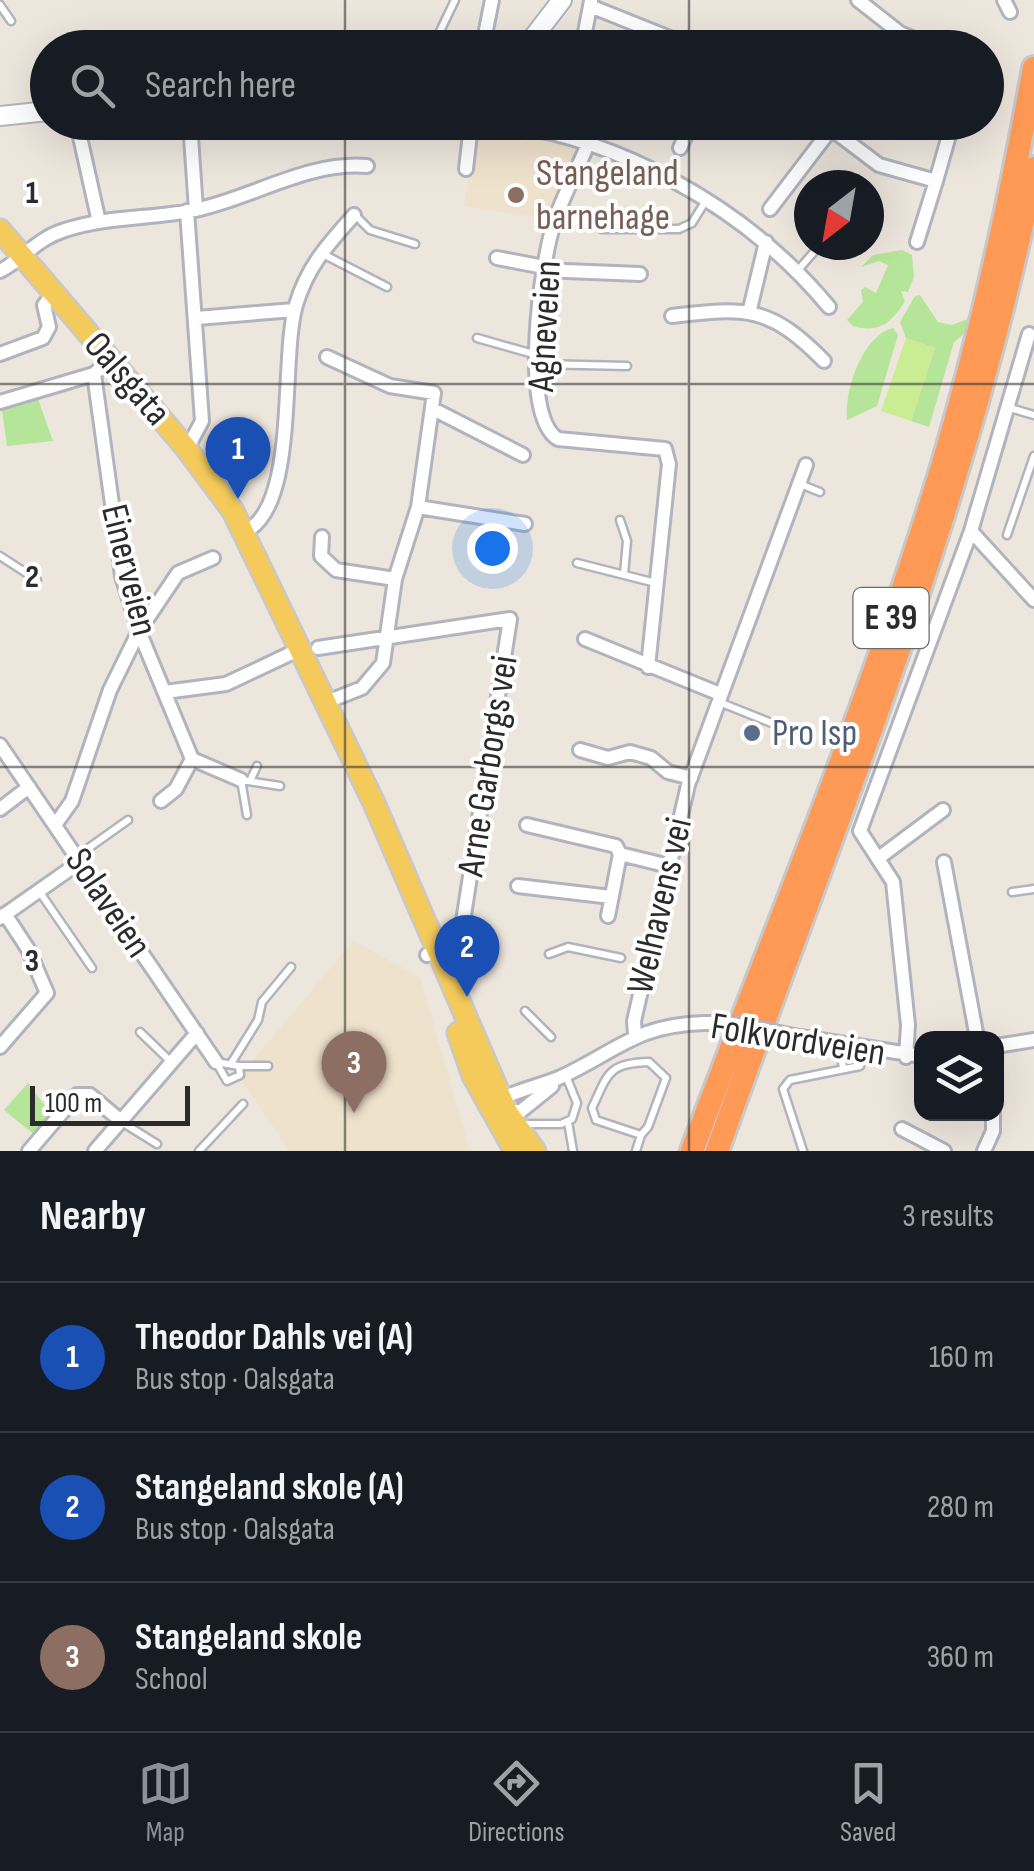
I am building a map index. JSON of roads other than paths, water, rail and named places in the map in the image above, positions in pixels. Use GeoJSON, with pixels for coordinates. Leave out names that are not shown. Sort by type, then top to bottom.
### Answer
{"type":"FeatureCollection","features":[{"type":"Feature","properties":{"kind":"highway","name":"E 39"},"geometry":{"type":"LineString","coordinates":[[692,1151],[892,615],[941,469],[996,261],[1034,68]]}},
{"type":"Feature","properties":{"kind":"highway","name":"E 39"},"geometry":{"type":"LineString","coordinates":[[717,1151],[958,473],[991,357],[1034,168]]}},
{"type":"Feature","properties":{"kind":"main road"},"geometry":{"type":"LineString","coordinates":[[542,30],[562,0]]}},
{"type":"Feature","properties":{"kind":"main road"},"geometry":{"type":"LineString","coordinates":[[0,116],[30,113]]}},
{"type":"Feature","properties":{"kind":"main road","name":"Oalsgata"},"geometry":{"type":"LineString","coordinates":[[0,230],[187,450],[244,532],[308,649],[324,703],[500,1106],[524,1148]]}},
{"type":"Feature","properties":{"kind":"street"},"geometry":{"type":"LineString","coordinates":[[858,0],[896,30]]}},
{"type":"Feature","properties":{"kind":"street"},"geometry":{"type":"LineString","coordinates":[[486,30],[491,1]]}},
{"type":"Feature","properties":{"kind":"street"},"geometry":{"type":"LineString","coordinates":[[586,30],[591,3],[653,30]]}},
{"type":"Feature","properties":{"kind":"street"},"geometry":{"type":"LineString","coordinates":[[81,140],[98,222]]}},
{"type":"Feature","properties":{"kind":"street"},"geometry":{"type":"LineString","coordinates":[[187,450],[202,421],[191,269],[190,140]]}},
{"type":"Feature","properties":{"kind":"street"},"geometry":{"type":"LineString","coordinates":[[466,170],[473,140]]}},
{"type":"Feature","properties":{"kind":"street"},"geometry":{"type":"LineString","coordinates":[[582,140],[665,178],[766,242],[798,270],[829,307]]}},
{"type":"Feature","properties":{"kind":"street"},"geometry":{"type":"LineString","coordinates":[[680,148],[684,140]]}},
{"type":"Feature","properties":{"kind":"street"},"geometry":{"type":"LineString","coordinates":[[770,209],[817,140]]}},
{"type":"Feature","properties":{"kind":"street"},"geometry":{"type":"LineString","coordinates":[[845,140],[879,165],[936,180]]}},
{"type":"Feature","properties":{"kind":"street"},"geometry":{"type":"LineString","coordinates":[[916,242],[948,140]]}},
{"type":"Feature","properties":{"kind":"street","name":"Agneveien"},"geometry":{"type":"LineString","coordinates":[[588,144],[554,224],[544,268],[536,398],[552,436],[566,442],[665,449],[669,464],[657,584]]}},
{"type":"Feature","properties":{"kind":"street"},"geometry":{"type":"LineString","coordinates":[[0,271],[45,238],[98,222],[192,211],[257,194],[325,167],[367,166]]}},
{"type":"Feature","properties":{"kind":"street"},"geometry":{"type":"LineString","coordinates":[[244,532],[254,528],[263,515],[279,476],[286,432],[284,374],[294,310],[305,277],[354,214]]}},
{"type":"Feature","properties":{"kind":"street"},"geometry":{"type":"LineString","coordinates":[[750,309],[766,242]]}},
{"type":"Feature","properties":{"kind":"street"},"geometry":{"type":"LineString","coordinates":[[497,258],[544,268],[640,274]]}},
{"type":"Feature","properties":{"kind":"street"},"geometry":{"type":"LineString","coordinates":[[0,354],[44,338],[50,327],[44,304],[54,293]]}},
{"type":"Feature","properties":{"kind":"street"},"geometry":{"type":"LineString","coordinates":[[672,316],[750,309],[798,334],[824,360]]}},
{"type":"Feature","properties":{"kind":"street"},"geometry":{"type":"LineString","coordinates":[[197,318],[294,310]]}},
{"type":"Feature","properties":{"kind":"street"},"geometry":{"type":"LineString","coordinates":[[906,1057],[908,1025],[892,882],[880,857],[864,840],[862,823],[971,531],[1029,334]]}},
{"type":"Feature","properties":{"kind":"street"},"geometry":{"type":"LineString","coordinates":[[324,703],[362,688],[374,678],[388,636],[395,578],[418,507],[434,393],[390,386],[327,357]]}},
{"type":"Feature","properties":{"kind":"street"},"geometry":{"type":"LineString","coordinates":[[0,402],[94,374],[110,360]]}},
{"type":"Feature","properties":{"kind":"street","name":"Einerveien"},"geometry":{"type":"LineString","coordinates":[[94,374],[117,551],[138,631],[192,759]]}},
{"type":"Feature","properties":{"kind":"street"},"geometry":{"type":"LineString","coordinates":[[433,410],[523,455]]}},
{"type":"Feature","properties":{"kind":"street","name":"Welhavens vei"},"geometry":{"type":"LineString","coordinates":[[635,1034],[634,1021],[691,778],[806,465]]}},
{"type":"Feature","properties":{"kind":"street"},"geometry":{"type":"LineString","coordinates":[[418,507],[525,524]]}},
{"type":"Feature","properties":{"kind":"street"},"geometry":{"type":"LineString","coordinates":[[971,531],[1034,600]]}},
{"type":"Feature","properties":{"kind":"street"},"geometry":{"type":"LineString","coordinates":[[322,537],[321,556],[330,568],[395,578]]}},
{"type":"Feature","properties":{"kind":"street"},"geometry":{"type":"LineString","coordinates":[[55,824],[72,801],[110,690],[138,631],[178,573],[213,558]]}},
{"type":"Feature","properties":{"kind":"street"},"geometry":{"type":"LineString","coordinates":[[648,666],[657,584]]}},
{"type":"Feature","properties":{"kind":"street","name":"Arne Garborgs vei"},"geometry":{"type":"LineString","coordinates":[[388,636],[510,619],[462,928],[452,946],[433,953]]}},
{"type":"Feature","properties":{"kind":"street"},"geometry":{"type":"LineString","coordinates":[[166,692],[226,684],[308,649],[388,636]]}},
{"type":"Feature","properties":{"kind":"street"},"geometry":{"type":"LineString","coordinates":[[585,640],[719,698]]}},
{"type":"Feature","properties":{"kind":"street","name":"Solaveien"},"geometry":{"type":"LineString","coordinates":[[0,745],[81,857],[216,1062]]}},
{"type":"Feature","properties":{"kind":"street","name":"Welhavens vei"},"geometry":{"type":"LineString","coordinates":[[580,750],[608,758],[630,752],[651,758],[668,772],[691,778]]}},
{"type":"Feature","properties":{"kind":"street"},"geometry":{"type":"LineString","coordinates":[[161,800],[176,790],[192,759],[245,781]]}},
{"type":"Feature","properties":{"kind":"street"},"geometry":{"type":"LineString","coordinates":[[0,809],[30,787]]}},
{"type":"Feature","properties":{"kind":"street"},"geometry":{"type":"LineString","coordinates":[[880,857],[944,810]]}},
{"type":"Feature","properties":{"kind":"street"},"geometry":{"type":"LineString","coordinates":[[527,825],[608,842],[620,854],[669,866]]}},
{"type":"Feature","properties":{"kind":"street"},"geometry":{"type":"LineString","coordinates":[[608,916],[620,854]]}},
{"type":"Feature","properties":{"kind":"street"},"geometry":{"type":"LineString","coordinates":[[0,1046],[47,992],[28,949],[2,916],[81,857]]}},
{"type":"Feature","properties":{"kind":"street"},"geometry":{"type":"LineString","coordinates":[[944,862],[976,1031]]}},
{"type":"Feature","properties":{"kind":"street"},"geometry":{"type":"LineString","coordinates":[[518,886],[611,897]]}},
{"type":"Feature","properties":{"kind":"street","name":"Folkvordveien"},"geometry":{"type":"LineString","coordinates":[[500,1106],[521,1111],[566,1075],[635,1034],[674,1024],[727,1023],[914,1056]]}},
{"type":"Feature","properties":{"kind":"street"},"geometry":{"type":"LineString","coordinates":[[94,1151],[196,1034]]}},
{"type":"Feature","properties":{"kind":"street"},"geometry":{"type":"LineString","coordinates":[[1004,1045],[1034,1040]]}},
{"type":"Feature","properties":{"kind":"street"},"geometry":{"type":"LineString","coordinates":[[29,1151],[78,1095],[90,1095],[120,1120]]}},
{"type":"Feature","properties":{"kind":"street"},"geometry":{"type":"LineString","coordinates":[[984,1151],[993,1121]]}},
{"type":"Feature","properties":{"kind":"street"},"geometry":{"type":"LineString","coordinates":[[902,1129],[944,1151]]}},
{"type":"Feature","properties":{"kind":"lane"},"geometry":{"type":"LineString","coordinates":[[441,30],[455,0]]}},
{"type":"Feature","properties":{"kind":"lane"},"geometry":{"type":"LineString","coordinates":[[478,0],[491,1]]}},
{"type":"Feature","properties":{"kind":"lane"},"geometry":{"type":"LineString","coordinates":[[0,5],[11,22]]}},
{"type":"Feature","properties":{"kind":"lane"},"geometry":{"type":"LineString","coordinates":[[602,229],[679,230],[692,223],[705,202]]}},
{"type":"Feature","properties":{"kind":"lane"},"geometry":{"type":"LineString","coordinates":[[354,214],[370,230],[415,244]]}},
{"type":"Feature","properties":{"kind":"lane"},"geometry":{"type":"LineString","coordinates":[[320,253],[387,286]]}},
{"type":"Feature","properties":{"kind":"lane"},"geometry":{"type":"LineString","coordinates":[[798,270],[807,260]]}},
{"type":"Feature","properties":{"kind":"lane"},"geometry":{"type":"LineString","coordinates":[[477,338],[538,359],[627,366]]}},
{"type":"Feature","properties":{"kind":"lane"},"geometry":{"type":"LineString","coordinates":[[1010,408],[1034,415]]}},
{"type":"Feature","properties":{"kind":"lane"},"geometry":{"type":"LineString","coordinates":[[1007,535],[1034,456]]}},
{"type":"Feature","properties":{"kind":"lane"},"geometry":{"type":"LineString","coordinates":[[799,484],[820,492]]}},
{"type":"Feature","properties":{"kind":"lane"},"geometry":{"type":"LineString","coordinates":[[620,520],[627,540],[624,574]]}},
{"type":"Feature","properties":{"kind":"lane"},"geometry":{"type":"LineString","coordinates":[[0,556],[37,580]]}},
{"type":"Feature","properties":{"kind":"lane"},"geometry":{"type":"LineString","coordinates":[[578,563],[657,584]]}},
{"type":"Feature","properties":{"kind":"lane"},"geometry":{"type":"LineString","coordinates":[[719,698],[774,724]]}},
{"type":"Feature","properties":{"kind":"lane"},"geometry":{"type":"LineString","coordinates":[[247,815],[245,781],[257,766]]}},
{"type":"Feature","properties":{"kind":"lane"},"geometry":{"type":"LineString","coordinates":[[245,781],[280,786]]}},
{"type":"Feature","properties":{"kind":"lane"},"geometry":{"type":"LineString","coordinates":[[81,857],[128,820]]}},
{"type":"Feature","properties":{"kind":"lane"},"geometry":{"type":"LineString","coordinates":[[1012,892],[1034,889]]}},
{"type":"Feature","properties":{"kind":"lane"},"geometry":{"type":"LineString","coordinates":[[38,890],[92,968]]}},
{"type":"Feature","properties":{"kind":"lane"},"geometry":{"type":"LineString","coordinates":[[549,954],[568,947],[621,958]]}},
{"type":"Feature","properties":{"kind":"lane"},"geometry":{"type":"LineString","coordinates":[[235,1064],[258,1020],[262,1002],[291,967]]}},
{"type":"Feature","properties":{"kind":"lane"},"geometry":{"type":"LineString","coordinates":[[526,1011],[551,1036]]}},
{"type":"Feature","properties":{"kind":"lane"},"geometry":{"type":"LineString","coordinates":[[140,1032],[170,1061]]}},
{"type":"Feature","properties":{"kind":"lane"},"geometry":{"type":"LineString","coordinates":[[838,1044],[842,1067]]}},
{"type":"Feature","properties":{"kind":"lane"},"geometry":{"type":"LineString","coordinates":[[216,1062],[227,1081],[240,1075],[235,1064]]}},
{"type":"Feature","properties":{"kind":"lane"},"geometry":{"type":"LineString","coordinates":[[216,1062],[268,1066]]}},
{"type":"Feature","properties":{"kind":"lane"},"geometry":{"type":"LineString","coordinates":[[636,1151],[666,1078],[649,1062],[614,1066],[592,1108],[596,1120],[640,1135]]}},
{"type":"Feature","properties":{"kind":"lane"},"geometry":{"type":"LineString","coordinates":[[803,1151],[782,1089],[790,1080],[860,1066]]}},
{"type":"Feature","properties":{"kind":"lane"},"geometry":{"type":"LineString","coordinates":[[566,1075],[577,1102],[592,1108]]}},
{"type":"Feature","properties":{"kind":"lane"},"geometry":{"type":"LineString","coordinates":[[572,1151],[568,1122],[577,1102]]}},
{"type":"Feature","properties":{"kind":"lane"},"geometry":{"type":"LineString","coordinates":[[199,1151],[243,1104]]}},
{"type":"Feature","properties":{"kind":"lane"},"geometry":{"type":"LineString","coordinates":[[120,1120],[157,1144]]}},
{"type":"Feature","properties":{"kind":"lane"},"geometry":{"type":"LineString","coordinates":[[524,1148],[520,1131],[526,1122],[568,1122]]}},
{"type":"Feature","properties":{"kind":"place","name":"Stangeland barnehage"},"geometry":{"type":"Point","coordinates":[516,195]}},
{"type":"Feature","properties":{"kind":"place","name":"Theodor Dahls vei (A)"},"geometry":{"type":"Point","coordinates":[238,499]}},
{"type":"Feature","properties":{"kind":"place","name":"Pro Isp"},"geometry":{"type":"Point","coordinates":[752,733]}},
{"type":"Feature","properties":{"kind":"place","name":"Stangeland skole (A)"},"geometry":{"type":"Point","coordinates":[467,997]}},
{"type":"Feature","properties":{"kind":"place","name":"Stangeland skole"},"geometry":{"type":"Point","coordinates":[354,1113]}}]}
